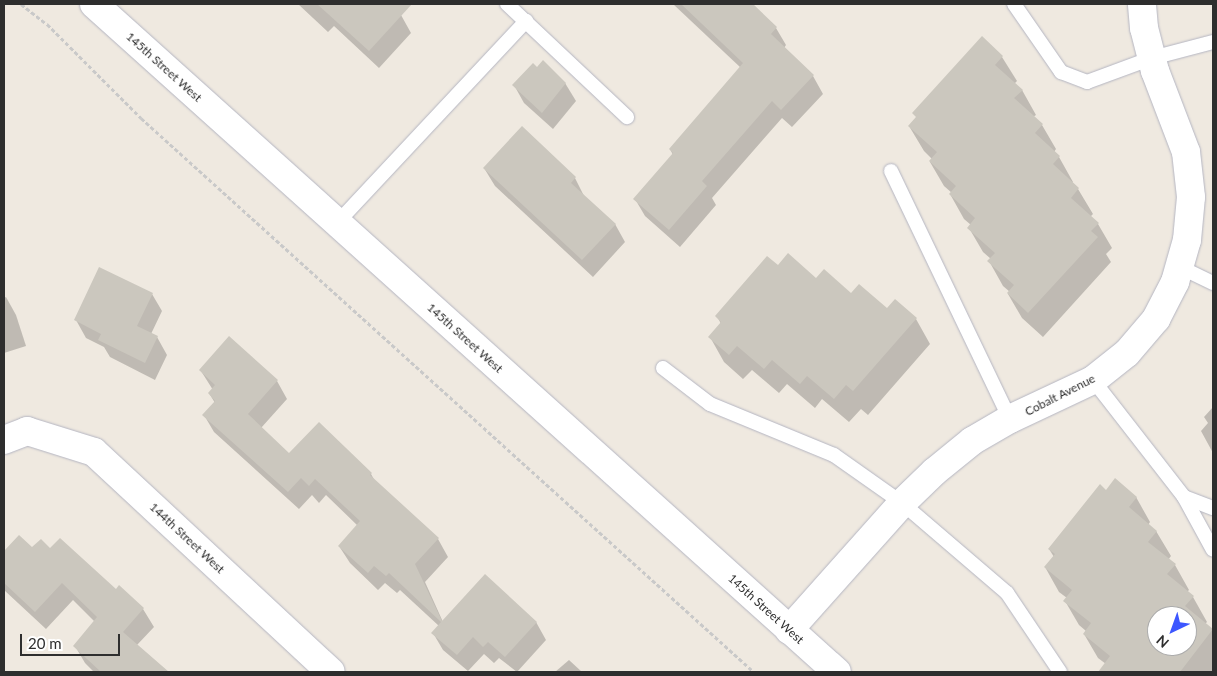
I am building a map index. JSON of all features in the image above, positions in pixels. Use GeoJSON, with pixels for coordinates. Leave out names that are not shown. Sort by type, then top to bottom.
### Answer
{"type":"FeatureCollection","features":[{"type":"Feature","properties":{"kind":"street","name":"145th Street West"},"geometry":{"type":"LineString","coordinates":[[94,4],[837,672]]}},
{"type":"Feature","properties":{"kind":"street","name":"Cobalt Avenue"},"geometry":{"type":"LineString","coordinates":[[789,630],[902,503],[934,472],[972,442],[1010,419],[1093,380],[1127,353],[1156,319],[1175,282],[1180,267],[1187,240],[1191,197],[1186,152],[1152,58],[1144,28],[1142,4]]}},
{"type":"Feature","properties":{"kind":"street","name":"144th Street West"},"geometry":{"type":"LineString","coordinates":[[16,435],[94,452],[331,672]]}},
{"type":"Feature","properties":{"kind":"lane"},"geometry":{"type":"LineString","coordinates":[[507,4],[627,117]]}},
{"type":"Feature","properties":{"kind":"lane"},"geometry":{"type":"LineString","coordinates":[[1014,4],[1061,72],[1087,82],[1152,58],[1213,42]]}},
{"type":"Feature","properties":{"kind":"lane"},"geometry":{"type":"LineString","coordinates":[[337,223],[526,21]]}},
{"type":"Feature","properties":{"kind":"lane"},"geometry":{"type":"LineString","coordinates":[[891,171],[1010,419]]}},
{"type":"Feature","properties":{"kind":"lane"},"geometry":{"type":"LineString","coordinates":[[1180,267],[1213,283]]}},
{"type":"Feature","properties":{"kind":"lane"},"geometry":{"type":"LineString","coordinates":[[663,368],[710,404],[834,455],[902,503],[1007,593],[1060,672]]}},
{"type":"Feature","properties":{"kind":"lane"},"geometry":{"type":"LineString","coordinates":[[1093,380],[1184,497],[1213,550]]}},
{"type":"Feature","properties":{"kind":"lane"},"geometry":{"type":"LineString","coordinates":[[1184,497],[1213,508]]}},
{"type":"Feature","properties":{"kind":"path"},"geometry":{"type":"LineString","coordinates":[[21,4],[47,24],[141,118],[754,672]]}},
{"type":"Feature","properties":{"kind":"building"},"geometry":{"type":"Polygon","coordinates":[[[317,4],[412,4],[369,51],[317,4]]]}},
{"type":"Feature","properties":{"kind":"building"},"geometry":{"type":"Polygon","coordinates":[[[681,4],[753,4],[777,27],[771,34],[814,75],[781,110],[772,101],[702,181],[707,186],[669,230],[633,199],[673,153],[669,149],[743,63],[681,4]]]}},
{"type":"Feature","properties":{"kind":"building"},"geometry":{"type":"Polygon","coordinates":[[[982,36],[1003,56],[995,65],[1023,90],[1014,98],[1043,124],[1035,133],[1060,156],[1053,164],[1079,188],[1071,198],[1099,223],[1091,231],[1098,237],[1028,313],[1007,293],[1014,285],[987,261],[995,253],[967,228],[975,218],[949,194],[956,186],[929,161],[937,152],[908,126],[916,117],[912,113],[982,36]]]}},
{"type":"Feature","properties":{"kind":"building"},"geometry":{"type":"Polygon","coordinates":[[[543,60],[566,83],[542,113],[512,85],[533,63],[537,67],[543,60]]]}},
{"type":"Feature","properties":{"kind":"building"},"geometry":{"type":"Polygon","coordinates":[[[522,126],[576,177],[571,183],[616,224],[582,260],[483,168],[522,126]]]}},
{"type":"Feature","properties":{"kind":"building"},"geometry":{"type":"Polygon","coordinates":[[[788,253],[816,278],[824,269],[851,293],[859,284],[887,308],[895,299],[917,318],[853,391],[846,385],[834,399],[807,376],[800,384],[772,360],[764,369],[737,346],[729,355],[708,337],[721,322],[715,316],[767,256],[778,265],[788,253]]]}},
{"type":"Feature","properties":{"kind":"building"},"geometry":{"type":"Polygon","coordinates":[[[99,267],[153,293],[137,326],[158,336],[145,363],[98,340],[101,334],[74,320],[99,267]]]}},
{"type":"Feature","properties":{"kind":"building"},"geometry":{"type":"Polygon","coordinates":[[[229,336],[278,380],[248,414],[289,453],[319,422],[372,473],[370,475],[439,538],[415,564],[442,621],[485,574],[537,622],[505,657],[488,642],[483,647],[473,637],[457,655],[431,633],[441,622],[389,573],[386,576],[374,566],[368,573],[338,546],[360,521],[315,479],[309,486],[301,478],[288,492],[202,415],[215,401],[208,393],[215,385],[199,370],[229,336]]]}},
{"type":"Feature","properties":{"kind":"building"},"geometry":{"type":"Polygon","coordinates":[[[1115,478],[1137,497],[1129,507],[1157,531],[1148,542],[1176,564],[1167,574],[1194,596],[1185,606],[1147,606],[1147,656],[1192,656],[1180,672],[1098,672],[1110,656],[1083,634],[1091,623],[1063,601],[1072,590],[1044,567],[1055,554],[1048,549],[1100,484],[1106,490],[1115,478]]]}},
{"type":"Feature","properties":{"kind":"building"},"geometry":{"type":"Polygon","coordinates":[[[19,535],[32,547],[41,539],[50,548],[60,538],[116,589],[119,585],[144,608],[123,632],[169,672],[101,672],[73,646],[97,617],[62,583],[35,612],[4,583],[4,551],[19,535]]]}},
{"type":"Feature","properties":{"kind":"building"},"geometry":{"type":"Polygon","coordinates":[[[1197,616],[1213,629],[1197,650],[1197,616]]]}}]}
